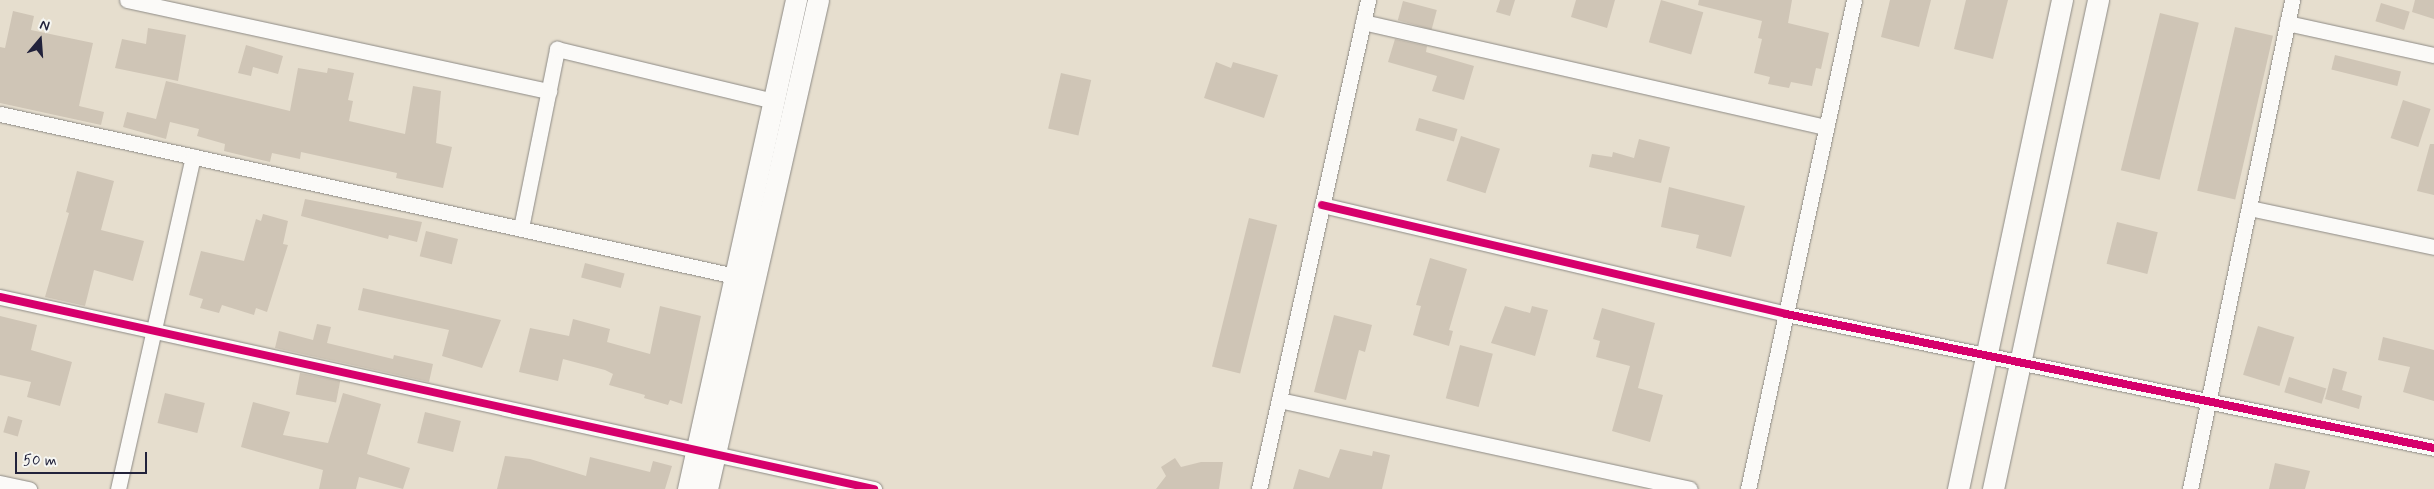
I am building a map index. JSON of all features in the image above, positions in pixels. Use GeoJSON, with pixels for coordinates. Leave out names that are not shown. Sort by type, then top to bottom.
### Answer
{"type":"FeatureCollection","features":[{"type":"Feature","properties":{"kind":"main road"},"geometry":{"type":"LineString","coordinates":[[707,489],[706,452],[735,276],[796,0]]}},
{"type":"Feature","properties":{"kind":"main road"},"geometry":{"type":"LineString","coordinates":[[688,489],[706,452],[818,0]]}},
{"type":"Feature","properties":{"kind":"main road"},"geometry":{"type":"LineString","coordinates":[[1958,489],[2062,0]]}},
{"type":"Feature","properties":{"kind":"main road"},"geometry":{"type":"LineString","coordinates":[[1993,489],[2098,0]]}},
{"type":"Feature","properties":{"kind":"street"},"geometry":{"type":"LineString","coordinates":[[127,0],[549,91]]}},
{"type":"Feature","properties":{"kind":"street"},"geometry":{"type":"LineString","coordinates":[[1259,489],[1368,0]]}},
{"type":"Feature","properties":{"kind":"street"},"geometry":{"type":"LineString","coordinates":[[1748,489],[1854,0]]}},
{"type":"Feature","properties":{"kind":"street"},"geometry":{"type":"LineString","coordinates":[[2190,489],[2292,0]]}},
{"type":"Feature","properties":{"kind":"street"},"geometry":{"type":"LineString","coordinates":[[1363,22],[1826,127]]}},
{"type":"Feature","properties":{"kind":"street"},"geometry":{"type":"LineString","coordinates":[[2287,23],[2434,55]]}},
{"type":"Feature","properties":{"kind":"street"},"geometry":{"type":"LineString","coordinates":[[521,228],[557,49],[774,101]]}},
{"type":"Feature","properties":{"kind":"street"},"geometry":{"type":"LineString","coordinates":[[0,114],[735,276]]}},
{"type":"Feature","properties":{"kind":"street"},"geometry":{"type":"LineString","coordinates":[[118,489],[193,156]]}},
{"type":"Feature","properties":{"kind":"street"},"geometry":{"type":"LineString","coordinates":[[1322,205],[1786,314],[2434,448]]}},
{"type":"Feature","properties":{"kind":"street"},"geometry":{"type":"LineString","coordinates":[[2249,208],[2434,247]]}},
{"type":"Feature","properties":{"kind":"street"},"geometry":{"type":"LineString","coordinates":[[0,297],[874,489]]}},
{"type":"Feature","properties":{"kind":"street"},"geometry":{"type":"LineString","coordinates":[[1279,400],[1689,489]]}},
{"type":"Feature","properties":{"kind":"street"},"geometry":{"type":"LineString","coordinates":[[0,483],[29,489]]}},
{"type":"Feature","properties":{"kind":"building"},"geometry":{"type":"Polygon","coordinates":[[[1500,0],[1515,0],[1510,16],[1496,12],[1500,0]]]}},
{"type":"Feature","properties":{"kind":"building"},"geometry":{"type":"Polygon","coordinates":[[[1576,0],[1615,0],[1607,28],[1571,17],[1576,0]]]}},
{"type":"Feature","properties":{"kind":"building"},"geometry":{"type":"Polygon","coordinates":[[[1661,0],[1703,12],[1691,54],[1649,42],[1661,0]]]}},
{"type":"Feature","properties":{"kind":"building"},"geometry":{"type":"Polygon","coordinates":[[[1699,0],[1792,0],[1788,23],[1829,33],[1821,69],[1816,68],[1812,86],[1791,82],[1789,88],[1768,84],[1770,77],[1754,73],[1762,39],[1758,38],[1762,21],[1698,5],[1699,0]]]}},
{"type":"Feature","properties":{"kind":"building"},"geometry":{"type":"Polygon","coordinates":[[[1890,0],[1931,0],[1919,47],[1881,37],[1890,0]]]}},
{"type":"Feature","properties":{"kind":"building"},"geometry":{"type":"Polygon","coordinates":[[[1966,0],[2008,0],[1993,59],[1954,49],[1966,0]]]}},
{"type":"Feature","properties":{"kind":"building"},"geometry":{"type":"Polygon","coordinates":[[[2415,0],[2434,0],[2434,19],[2412,12],[2415,0]]]}},
{"type":"Feature","properties":{"kind":"building"},"geometry":{"type":"Polygon","coordinates":[[[1403,1],[1437,10],[1432,29],[1398,20],[1403,1]]]}},
{"type":"Feature","properties":{"kind":"building"},"geometry":{"type":"Polygon","coordinates":[[[2381,3],[2410,12],[2404,30],[2375,21],[2381,3]]]}},
{"type":"Feature","properties":{"kind":"building"},"geometry":{"type":"Polygon","coordinates":[[[13,11],[34,16],[31,30],[93,43],[79,106],[104,112],[101,125],[0,103],[0,47],[5,48],[13,11]]]}},
{"type":"Feature","properties":{"kind":"building"},"geometry":{"type":"Polygon","coordinates":[[[2160,13],[2199,23],[2160,180],[2121,170],[2160,13]]]}},
{"type":"Feature","properties":{"kind":"building"},"geometry":{"type":"Polygon","coordinates":[[[2235,27],[2273,36],[2235,199],[2197,191],[2235,27]]]}},
{"type":"Feature","properties":{"kind":"building"},"geometry":{"type":"Polygon","coordinates":[[[148,28],[186,35],[178,81],[115,68],[122,39],[146,44],[148,28]]]}},
{"type":"Feature","properties":{"kind":"building"},"geometry":{"type":"Polygon","coordinates":[[[1395,39],[1427,46],[1426,52],[1474,66],[1464,100],[1432,91],[1437,76],[1388,62],[1395,39]]]}},
{"type":"Feature","properties":{"kind":"building"},"geometry":{"type":"Polygon","coordinates":[[[246,45],[283,56],[278,74],[253,67],[251,76],[238,73],[246,45]]]}},
{"type":"Feature","properties":{"kind":"building"},"geometry":{"type":"Polygon","coordinates":[[[2335,55],[2401,71],[2397,86],[2331,70],[2335,55]]]}},
{"type":"Feature","properties":{"kind":"building"},"geometry":{"type":"Polygon","coordinates":[[[1216,62],[1231,68],[1233,62],[1278,75],[1264,118],[1204,98],[1216,62]]]}},
{"type":"Feature","properties":{"kind":"building"},"geometry":{"type":"Polygon","coordinates":[[[298,68],[327,73],[328,68],[354,73],[348,100],[353,101],[349,121],[405,134],[413,86],[441,91],[436,143],[452,147],[443,188],[396,178],[397,173],[301,152],[300,159],[272,153],[270,162],[224,151],[225,144],[197,136],[199,129],[170,122],[166,139],[123,127],[127,112],[156,119],[166,81],[290,111],[298,68]]]}},
{"type":"Feature","properties":{"kind":"building"},"geometry":{"type":"Polygon","coordinates":[[[1061,73],[1091,80],[1078,136],[1048,129],[1061,73]]]}},
{"type":"Feature","properties":{"kind":"building"},"geometry":{"type":"Polygon","coordinates":[[[2403,100],[2431,109],[2418,147],[2391,138],[2403,100]]]}},
{"type":"Feature","properties":{"kind":"building"},"geometry":{"type":"Polygon","coordinates":[[[1419,118],[1457,129],[1454,142],[1415,130],[1419,118]]]}},
{"type":"Feature","properties":{"kind":"building"},"geometry":{"type":"Polygon","coordinates":[[[1461,136],[1500,149],[1485,193],[1446,181],[1461,136]]]}},
{"type":"Feature","properties":{"kind":"building"},"geometry":{"type":"Polygon","coordinates":[[[1639,139],[1670,147],[1661,183],[1589,167],[1592,154],[1612,157],[1613,152],[1634,158],[1639,139]]]}},
{"type":"Feature","properties":{"kind":"building"},"geometry":{"type":"Polygon","coordinates":[[[2430,144],[2434,144],[2434,195],[2417,191],[2430,144]]]}},
{"type":"Feature","properties":{"kind":"building"},"geometry":{"type":"Polygon","coordinates":[[[77,171],[114,181],[101,230],[144,241],[133,281],[94,270],[85,306],[45,297],[69,213],[66,212],[77,171]]]}},
{"type":"Feature","properties":{"kind":"building"},"geometry":{"type":"Polygon","coordinates":[[[1669,187],[1745,206],[1731,257],[1696,248],[1699,235],[1661,227],[1669,187]]]}},
{"type":"Feature","properties":{"kind":"building"},"geometry":{"type":"Polygon","coordinates":[[[305,199],[422,222],[417,242],[389,235],[388,239],[301,216],[305,199]]]}},
{"type":"Feature","properties":{"kind":"building"},"geometry":{"type":"Polygon","coordinates":[[[263,214],[288,221],[283,244],[288,245],[267,312],[256,308],[254,315],[222,305],[219,313],[200,308],[203,299],[189,295],[201,251],[244,261],[256,219],[261,221],[263,214]]]}},
{"type":"Feature","properties":{"kind":"building"},"geometry":{"type":"Polygon","coordinates":[[[1249,218],[1277,225],[1240,373],[1212,366],[1249,218]]]}},
{"type":"Feature","properties":{"kind":"building"},"geometry":{"type":"Polygon","coordinates":[[[2117,222],[2158,232],[2147,274],[2107,264],[2117,222]]]}},
{"type":"Feature","properties":{"kind":"building"},"geometry":{"type":"Polygon","coordinates":[[[426,231],[458,239],[452,264],[420,256],[426,231]]]}},
{"type":"Feature","properties":{"kind":"building"},"geometry":{"type":"Polygon","coordinates":[[[1430,258],[1467,269],[1449,330],[1453,331],[1449,346],[1413,335],[1421,306],[1416,305],[1430,258]]]}},
{"type":"Feature","properties":{"kind":"building"},"geometry":{"type":"Polygon","coordinates":[[[585,263],[625,274],[621,288],[581,277],[585,263]]]}},
{"type":"Feature","properties":{"kind":"building"},"geometry":{"type":"Polygon","coordinates":[[[363,288],[501,320],[482,368],[442,356],[449,330],[358,310],[363,288]]]}},
{"type":"Feature","properties":{"kind":"building"},"geometry":{"type":"Polygon","coordinates":[[[660,306],[701,316],[682,404],[670,400],[668,405],[644,398],[645,395],[609,385],[613,374],[605,370],[563,359],[558,381],[519,372],[530,328],[569,336],[573,319],[610,329],[607,342],[650,354],[660,306]]]}},
{"type":"Feature","properties":{"kind":"building"},"geometry":{"type":"Polygon","coordinates":[[[1505,306],[1530,313],[1532,306],[1548,310],[1535,356],[1491,343],[1505,306]]]}},
{"type":"Feature","properties":{"kind":"building"},"geometry":{"type":"Polygon","coordinates":[[[1602,308],[1655,323],[1638,388],[1663,395],[1650,442],[1612,431],[1630,366],[1596,357],[1600,341],[1593,339],[1602,308]]]}},
{"type":"Feature","properties":{"kind":"building"},"geometry":{"type":"Polygon","coordinates":[[[1334,315],[1372,325],[1365,352],[1359,350],[1346,400],[1314,392],[1334,315]]]}},
{"type":"Feature","properties":{"kind":"building"},"geometry":{"type":"Polygon","coordinates":[[[0,316],[37,325],[31,350],[72,362],[60,406],[27,397],[31,382],[0,375],[0,316]]]}},
{"type":"Feature","properties":{"kind":"building"},"geometry":{"type":"Polygon","coordinates":[[[317,324],[331,327],[327,343],[393,359],[394,355],[433,364],[429,382],[275,348],[279,331],[313,340],[317,324]]]}},
{"type":"Feature","properties":{"kind":"building"},"geometry":{"type":"Polygon","coordinates":[[[2258,326],[2294,337],[2279,386],[2243,375],[2258,326]]]}},
{"type":"Feature","properties":{"kind":"building"},"geometry":{"type":"Polygon","coordinates":[[[2383,337],[2434,350],[2434,401],[2403,392],[2410,367],[2378,360],[2383,337]]]}},
{"type":"Feature","properties":{"kind":"building"},"geometry":{"type":"Polygon","coordinates":[[[1460,345],[1493,354],[1479,407],[1446,398],[1460,345]]]}},
{"type":"Feature","properties":{"kind":"building"},"geometry":{"type":"Polygon","coordinates":[[[2333,368],[2347,372],[2342,390],[2362,396],[2359,409],[2325,399],[2333,368]]]}},
{"type":"Feature","properties":{"kind":"building"},"geometry":{"type":"Polygon","coordinates":[[[300,373],[340,381],[336,402],[296,395],[300,373]]]}},
{"type":"Feature","properties":{"kind":"building"},"geometry":{"type":"Polygon","coordinates":[[[2289,377],[2326,388],[2322,404],[2284,392],[2289,377]]]}},
{"type":"Feature","properties":{"kind":"building"},"geometry":{"type":"Polygon","coordinates":[[[165,393],[205,403],[197,433],[158,423],[165,393]]]}},
{"type":"Feature","properties":{"kind":"building"},"geometry":{"type":"Polygon","coordinates":[[[343,393],[381,404],[367,454],[410,468],[403,489],[359,477],[356,489],[319,489],[323,470],[241,447],[253,402],[290,412],[283,435],[328,443],[343,393]]]}},
{"type":"Feature","properties":{"kind":"building"},"geometry":{"type":"Polygon","coordinates":[[[425,412],[461,421],[453,452],[417,443],[425,412]]]}},
{"type":"Feature","properties":{"kind":"building"},"geometry":{"type":"Polygon","coordinates":[[[8,416],[22,420],[18,436],[3,432],[8,416]]]}},
{"type":"Feature","properties":{"kind":"building"},"geometry":{"type":"Polygon","coordinates":[[[1340,449],[1372,456],[1373,451],[1390,455],[1382,489],[1293,489],[1299,469],[1329,478],[1340,449]]]}},
{"type":"Feature","properties":{"kind":"building"},"geometry":{"type":"Polygon","coordinates":[[[505,456],[530,459],[586,476],[590,457],[650,472],[653,461],[672,466],[665,489],[497,489],[505,456]]]}},
{"type":"Feature","properties":{"kind":"building"},"geometry":{"type":"Polygon","coordinates":[[[1175,458],[1181,467],[1201,462],[1223,462],[1219,489],[1156,489],[1166,476],[1161,467],[1175,458]]]}},
{"type":"Feature","properties":{"kind":"building"},"geometry":{"type":"Polygon","coordinates":[[[2275,463],[2310,471],[2305,489],[2269,489],[2275,463]]]}},
{"type":"Feature","properties":{"kind":"cycle path"},"geometry":{"type":"LineString","coordinates":[[1322,205],[1786,314],[2434,448]]}},
{"type":"Feature","properties":{"kind":"cycle path"},"geometry":{"type":"LineString","coordinates":[[0,297],[874,489]]}}]}
